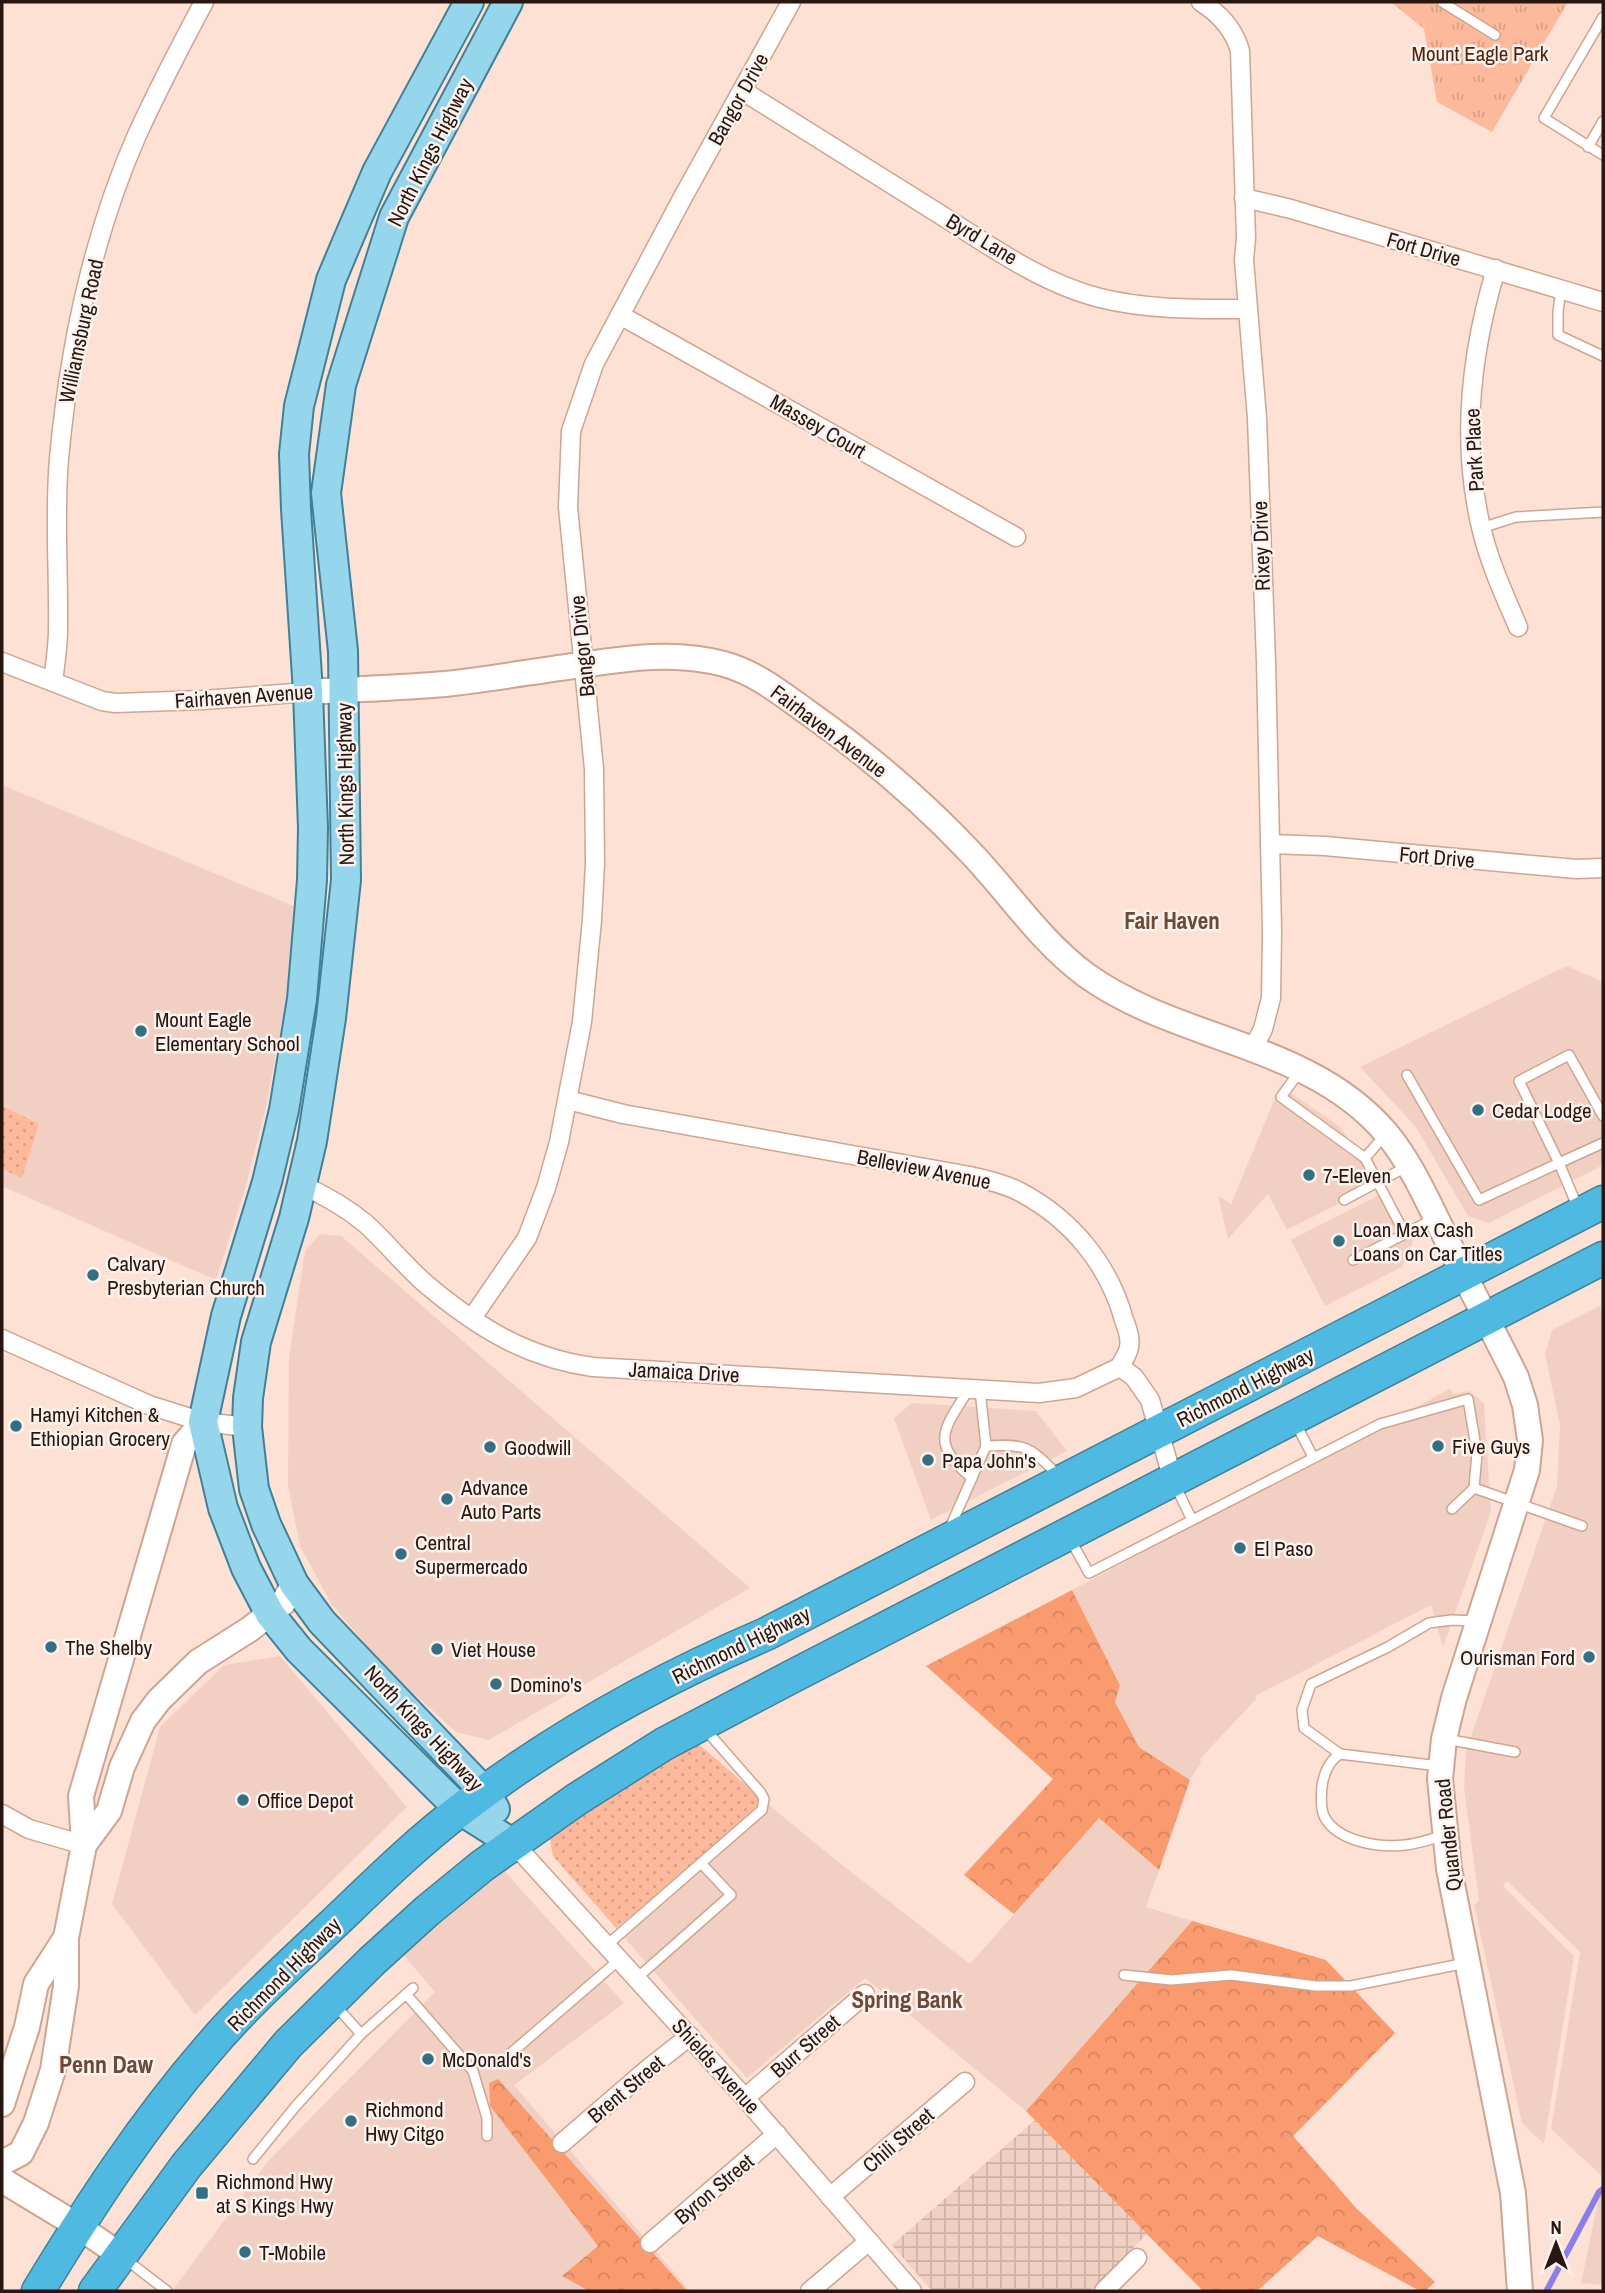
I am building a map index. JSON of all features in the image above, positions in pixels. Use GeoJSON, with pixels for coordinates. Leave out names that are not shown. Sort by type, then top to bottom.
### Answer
{"type":"FeatureCollection","features":[{"type":"Feature","properties":{"kind":"highway","name":"Richmond Highway"},"geometry":{"type":"LineString","coordinates":[[38,2291],[125,2156],[207,2050],[271,1982],[417,1845],[528,1760],[608,1712],[713,1657],[766,1634],[1591,1208]]}},
{"type":"Feature","properties":{"kind":"highway"},"geometry":{"type":"LineString","coordinates":[[95,2291],[207,2140],[288,2044],[427,1911],[482,1866],[577,1800],[664,1744],[701,1724],[1603,1258]]}},
{"type":"Feature","properties":{"kind":"main road","name":"North Kings Highway"},"geometry":{"type":"LineString","coordinates":[[469,2],[377,172],[331,280],[299,406],[294,454],[298,575],[308,692],[313,828],[324,932],[329,1032],[312,1141],[302,1185],[256,1342],[247,1427],[254,1489],[266,1524],[294,1584],[322,1622],[473,1801],[515,1845]]}},
{"type":"Feature","properties":{"kind":"main road","name":"North Kings Highway"},"geometry":{"type":"LineString","coordinates":[[473,1801],[299,1650],[270,1614],[246,1568],[223,1508],[203,1422],[226,1316],[267,1181],[284,1110],[302,999],[324,932],[346,880],[343,651],[326,493],[341,385],[394,217],[508,2]]}},
{"type":"Feature","properties":{"kind":"street","name":"Williamsburg Road"},"geometry":{"type":"LineString","coordinates":[[53,682],[58,632],[56,539],[59,463],[72,354],[82,307],[108,214],[137,136],[176,54],[205,2]]}},
{"type":"Feature","properties":{"kind":"street","name":"Bangor Drive"},"geometry":{"type":"LineString","coordinates":[[472,1318],[527,1238],[546,1188],[568,1100],[582,1022],[595,863],[594,769],[568,507],[567,471],[571,431],[594,364],[791,2]]}},
{"type":"Feature","properties":{"kind":"street","name":"Rixey Drive"},"geometry":{"type":"LineString","coordinates":[[1200,2],[1222,18],[1237,40],[1240,51],[1244,260],[1256,418],[1270,844],[1271,998],[1263,1029],[1252,1049]]}},
{"type":"Feature","properties":{"kind":"street","name":"Byrd Lane"},"geometry":{"type":"LineString","coordinates":[[743,91],[1003,253],[1052,279],[1097,297],[1121,302],[1188,309],[1248,309]]}},
{"type":"Feature","properties":{"kind":"street","name":"Fort Drive"},"geometry":{"type":"LineString","coordinates":[[1244,198],[1291,209],[1603,302]]}},
{"type":"Feature","properties":{"kind":"street","name":"Park Place"},"geometry":{"type":"LineString","coordinates":[[1496,269],[1478,341],[1471,392],[1472,468],[1481,528],[1496,577],[1518,627]]}},
{"type":"Feature","properties":{"kind":"street","name":"Massey Court"},"geometry":{"type":"LineString","coordinates":[[620,315],[1016,537]]}},
{"type":"Feature","properties":{"kind":"street","name":"Fairhaven Avenue"},"geometry":{"type":"LineString","coordinates":[[2,662],[102,701],[115,703],[444,684],[629,657],[685,657],[727,665],[766,683],[846,739],[911,793],[972,855],[1038,932],[1086,975],[1144,1008],[1301,1069],[1359,1108],[1387,1134],[1408,1166],[1463,1274]]}},
{"type":"Feature","properties":{"kind":"street","name":"Fort Drive"},"geometry":{"type":"LineString","coordinates":[[1270,844],[1325,846],[1576,869],[1603,867]]}},
{"type":"Feature","properties":{"kind":"street","name":"Belleview Avenue"},"geometry":{"type":"LineString","coordinates":[[568,1100],[623,1114],[970,1176],[1019,1191],[1067,1224],[1088,1248],[1108,1278],[1121,1307],[1130,1340],[1120,1367]]}},
{"type":"Feature","properties":{"kind":"street","name":"Jamaica Drive"},"geometry":{"type":"LineString","coordinates":[[302,1185],[324,1195],[364,1222],[426,1284],[497,1336],[528,1351],[565,1363],[593,1367],[1039,1393],[1067,1390],[1120,1367]]}},
{"type":"Feature","properties":{"kind":"street","name":"Quander Road"},"geometry":{"type":"LineString","coordinates":[[1463,1274],[1516,1377],[1525,1405],[1530,1453],[1517,1505],[1454,1698],[1440,1767],[1449,1870],[1513,2193],[1520,2291]]}},
{"type":"Feature","properties":{"kind":"street"},"geometry":{"type":"LineString","coordinates":[[2,1339],[149,1405],[203,1422],[247,1427]]}},
{"type":"Feature","properties":{"kind":"street"},"geometry":{"type":"LineString","coordinates":[[1120,1367],[1134,1377],[1146,1392],[1173,1480]]}},
{"type":"Feature","properties":{"kind":"street","name":"North Kings Highway"},"geometry":{"type":"LineString","coordinates":[[2,2163],[21,2154],[36,2123],[53,2070],[66,1986],[66,1938],[85,1845],[81,1796],[184,1444],[203,1422]]}},
{"type":"Feature","properties":{"kind":"street","name":"North Kings Highway"},"geometry":{"type":"LineString","coordinates":[[85,1845],[109,1811],[122,1767],[143,1721],[159,1700],[198,1662],[283,1603],[294,1584]]}},
{"type":"Feature","properties":{"kind":"street"},"geometry":{"type":"LineString","coordinates":[[2,1814],[39,1833],[85,1845]]}},
{"type":"Feature","properties":{"kind":"street","name":"Shields Avenue"},"geometry":{"type":"LineString","coordinates":[[515,1845],[690,2036],[912,2291]]}},
{"type":"Feature","properties":{"kind":"street","name":"North Kings Highway"},"geometry":{"type":"LineString","coordinates":[[2,2104],[27,2027],[36,1984],[66,1938]]}},
{"type":"Feature","properties":{"kind":"street","name":"Burr Street"},"geometry":{"type":"LineString","coordinates":[[745,2098],[865,1994]]}},
{"type":"Feature","properties":{"kind":"street","name":"Brent Street"},"geometry":{"type":"LineString","coordinates":[[562,2143],[690,2036]]}},
{"type":"Feature","properties":{"kind":"street","name":"Chili Street"},"geometry":{"type":"LineString","coordinates":[[830,2197],[965,2082]]}},
{"type":"Feature","properties":{"kind":"street","name":"Byron Street"},"geometry":{"type":"LineString","coordinates":[[650,2243],[777,2134]]}},
{"type":"Feature","properties":{"kind":"street"},"geometry":{"type":"LineString","coordinates":[[2,2180],[120,2255]]}},
{"type":"Feature","properties":{"kind":"street"},"geometry":{"type":"LineString","coordinates":[[810,2291],[869,2241]]}},
{"type":"Feature","properties":{"kind":"street"},"geometry":{"type":"LineString","coordinates":[[1104,2291],[1137,2258]]}},
{"type":"Feature","properties":{"kind":"lane"},"geometry":{"type":"LineString","coordinates":[[1442,2],[1495,35]]}},
{"type":"Feature","properties":{"kind":"lane"},"geometry":{"type":"LineString","coordinates":[[1603,17],[1544,118],[1603,155]]}},
{"type":"Feature","properties":{"kind":"lane"},"geometry":{"type":"LineString","coordinates":[[1588,147],[1603,121]]}},
{"type":"Feature","properties":{"kind":"lane"},"geometry":{"type":"LineString","coordinates":[[1561,289],[1558,335],[1603,356]]}},
{"type":"Feature","properties":{"kind":"lane"},"geometry":{"type":"LineString","coordinates":[[1481,528],[1516,517],[1603,512]]}},
{"type":"Feature","properties":{"kind":"lane"},"geometry":{"type":"LineString","coordinates":[[1591,1208],[1559,1163],[1519,1081],[1569,1055],[1603,1116]]}},
{"type":"Feature","properties":{"kind":"lane"},"geometry":{"type":"LineString","coordinates":[[1301,1069],[1281,1097],[1365,1158],[1405,1234]]}},
{"type":"Feature","properties":{"kind":"lane"},"geometry":{"type":"LineString","coordinates":[[1406,1075],[1479,1200],[1603,1143]]}},
{"type":"Feature","properties":{"kind":"lane"},"geometry":{"type":"LineString","coordinates":[[1365,1158],[1387,1134]]}},
{"type":"Feature","properties":{"kind":"lane"},"geometry":{"type":"LineString","coordinates":[[1344,1200],[1408,1166]]}},
{"type":"Feature","properties":{"kind":"lane"},"geometry":{"type":"LineString","coordinates":[[1353,1259],[1436,1218]]}},
{"type":"Feature","properties":{"kind":"lane"},"geometry":{"type":"LineString","coordinates":[[943,1543],[986,1446],[975,1389]]}},
{"type":"Feature","properties":{"kind":"lane"},"geometry":{"type":"LineString","coordinates":[[972,1478],[953,1459],[944,1437],[946,1427],[975,1389]]}},
{"type":"Feature","properties":{"kind":"lane"},"geometry":{"type":"LineString","coordinates":[[1068,1535],[1089,1573],[1380,1424],[1468,1399],[1477,1454],[1474,1488],[1452,1509]]}},
{"type":"Feature","properties":{"kind":"lane"},"geometry":{"type":"LineString","coordinates":[[1293,1418],[1313,1458]]}},
{"type":"Feature","properties":{"kind":"lane"},"geometry":{"type":"LineString","coordinates":[[986,1446],[1017,1444],[1027,1447],[1063,1481]]}},
{"type":"Feature","properties":{"kind":"lane"},"geometry":{"type":"LineString","coordinates":[[1173,1480],[1192,1520]]}},
{"type":"Feature","properties":{"kind":"lane"},"geometry":{"type":"LineString","coordinates":[[1474,1488],[1582,1526]]}},
{"type":"Feature","properties":{"kind":"lane"},"geometry":{"type":"LineString","coordinates":[[1440,1767],[1340,1754],[1304,1728],[1302,1710],[1311,1684],[1388,1647],[1429,1623],[1451,1620],[1480,1621]]}},
{"type":"Feature","properties":{"kind":"lane"},"geometry":{"type":"LineString","coordinates":[[607,1945],[762,1810],[764,1804],[761,1793],[701,1724]]}},
{"type":"Feature","properties":{"kind":"lane"},"geometry":{"type":"LineString","coordinates":[[1444,1738],[1515,1752]]}},
{"type":"Feature","properties":{"kind":"lane"},"geometry":{"type":"LineString","coordinates":[[1340,1754],[1331,1760],[1323,1781],[1321,1801],[1324,1817],[1335,1829],[1352,1838],[1378,1845],[1406,1845],[1445,1835]]}},
{"type":"Feature","properties":{"kind":"lane"},"geometry":{"type":"LineString","coordinates":[[637,1978],[732,1895],[701,1863]]}},
{"type":"Feature","properties":{"kind":"lane"},"geometry":{"type":"LineString","coordinates":[[510,2054],[620,1959]]}},
{"type":"Feature","properties":{"kind":"lane"},"geometry":{"type":"LineString","coordinates":[[1124,1975],[1171,1980],[1231,1975],[1316,1986],[1352,1986],[1467,1963]]}},
{"type":"Feature","properties":{"kind":"lane"},"geometry":{"type":"LineString","coordinates":[[253,2159],[360,2034],[409,1991],[473,2071],[487,2118],[487,2136]]}},
{"type":"Feature","properties":{"kind":"lane"},"geometry":{"type":"LineString","coordinates":[[331,2001],[360,2034]]}},
{"type":"Feature","properties":{"kind":"lane"},"geometry":{"type":"LineString","coordinates":[[120,2255],[167,2291]]}},
{"type":"Feature","properties":{"kind":"shaded area","name":"Mount Eagle Elementary School"},"geometry":{"type":"Polygon","coordinates":[[[2,785],[296,907],[290,978],[266,1107],[245,1189],[216,1280],[2,1186],[2,785]]]}},
{"type":"Feature","properties":{"kind":"shaded area"},"geometry":{"type":"Polygon","coordinates":[[[1567,966],[1603,982],[1603,1165],[1489,1223],[1468,1216],[1416,1127],[1360,1067],[1567,966]]]}},
{"type":"Feature","properties":{"kind":"shaded area"},"geometry":{"type":"Polygon","coordinates":[[[1280,1086],[1339,1126],[1380,1183],[1287,1230],[1268,1194],[1228,1239],[1218,1196],[1231,1204],[1280,1086]]]}},
{"type":"Feature","properties":{"kind":"shaded area"},"geometry":{"type":"Polygon","coordinates":[[[1385,1192],[1413,1241],[1402,1267],[1325,1306],[1291,1240],[1385,1192]]]}},
{"type":"Feature","properties":{"kind":"shaded area"},"geometry":{"type":"Polygon","coordinates":[[[320,1234],[341,1236],[750,1588],[489,1740],[456,1732],[390,1672],[332,1605],[300,1546],[288,1486],[289,1357],[305,1251],[320,1234]]]}},
{"type":"Feature","properties":{"kind":"shaded area"},"geometry":{"type":"Polygon","coordinates":[[[1603,1304],[1603,2177],[1551,2129],[1580,1952],[1507,1881],[1503,1886],[1574,1956],[1544,2144],[1522,2123],[1474,1905],[1479,1901],[1464,1787],[1466,1751],[1557,1486],[1560,1425],[1545,1354],[1552,1330],[1603,1304]]]}},
{"type":"Feature","properties":{"kind":"shaded area"},"geometry":{"type":"Polygon","coordinates":[[[1450,1389],[1453,1394],[1468,1391],[1484,1403],[1491,1512],[1443,1647],[1431,1605],[1255,1696],[1256,1699],[1200,1759],[1201,1763],[1190,1780],[1139,1747],[1115,1702],[1120,1684],[1072,1590],[1450,1389]]]}},
{"type":"Feature","properties":{"kind":"shaded area"},"geometry":{"type":"Polygon","coordinates":[[[912,1403],[1036,1411],[1067,1451],[931,1520],[894,1418],[912,1403]]]}},
{"type":"Feature","properties":{"kind":"shaded area"},"geometry":{"type":"Polygon","coordinates":[[[280,1656],[407,1807],[195,2015],[112,1904],[160,1727],[224,1665],[280,1656]]]}},
{"type":"Feature","properties":{"kind":"shaded area"},"geometry":{"type":"Polygon","coordinates":[[[763,1800],[970,1964],[1099,1818],[1159,1870],[1146,1907],[1192,1921],[1026,2111],[865,1978],[747,2078],[616,1928],[717,1850],[763,1800]]]}},
{"type":"Feature","properties":{"kind":"shaded area"},"geometry":{"type":"Polygon","coordinates":[[[505,1872],[624,2003],[514,2085],[690,2291],[172,2291],[269,2160],[435,1992],[397,1947],[489,1875],[505,1872]]]}},
{"type":"Feature","properties":{"kind":"shaded area"},"geometry":{"type":"Polygon","coordinates":[[[1035,2120],[1147,2234],[1090,2291],[932,2291],[892,2245],[1035,2120]]]}},
{"type":"Feature","properties":{"kind":"shaded area"},"geometry":{"type":"Polygon","coordinates":[[[1603,2178],[1603,2285],[1581,2283],[1603,2178]]]}},
{"type":"Feature","properties":{"kind":"green space","name":"Mount Eagle Park"},"geometry":{"type":"Polygon","coordinates":[[[1391,2],[1568,2],[1492,132],[1437,102],[1424,29],[1391,2]]]}},
{"type":"Feature","properties":{"kind":"green space"},"geometry":{"type":"Polygon","coordinates":[[[2,1106],[39,1124],[22,1178],[2,1169],[2,1106]]]}},
{"type":"Feature","properties":{"kind":"green space"},"geometry":{"type":"Polygon","coordinates":[[[1072,1590],[1120,1685],[1115,1702],[1139,1747],[1190,1780],[1159,1870],[1099,1818],[1014,1914],[964,1875],[1053,1779],[926,1666],[1072,1590]]]}},
{"type":"Feature","properties":{"kind":"green space"},"geometry":{"type":"Polygon","coordinates":[[[694,1740],[763,1800],[717,1850],[616,1928],[553,1856],[550,1840],[557,1825],[694,1740]]]}},
{"type":"Feature","properties":{"kind":"green space"},"geometry":{"type":"Polygon","coordinates":[[[1192,1921],[1326,1960],[1395,2033],[1293,2136],[1356,2208],[1435,2282],[1425,2291],[1420,2291],[1318,2236],[1257,2291],[1203,2291],[1026,2111],[1192,1921]]]}},
{"type":"Feature","properties":{"kind":"green space"},"geometry":{"type":"Polygon","coordinates":[[[498,2079],[687,2291],[589,2291],[562,2276],[598,2246],[490,2106],[489,2083],[498,2079]]]}},
{"type":"Feature","properties":{"kind":"waterway"},"geometry":{"type":"LineString","coordinates":[[1547,2290],[1603,2189]]}},
{"type":"Feature","properties":{"kind":"place","name":"Mount Eagle Elementary School"},"geometry":{"type":"Point","coordinates":[141,1031]}},
{"type":"Feature","properties":{"kind":"place","name":"Cedar Lodge"},"geometry":{"type":"Point","coordinates":[1478,1110]}},
{"type":"Feature","properties":{"kind":"place","name":"7-Eleven"},"geometry":{"type":"Point","coordinates":[1309,1175]}},
{"type":"Feature","properties":{"kind":"place","name":"Loan Max Cash Loans on Car Titles"},"geometry":{"type":"Point","coordinates":[1339,1241]}},
{"type":"Feature","properties":{"kind":"place","name":"Calvary Presbyterian Church"},"geometry":{"type":"Point","coordinates":[93,1275]}},
{"type":"Feature","properties":{"kind":"place","name":"Hamyi Kitchen & Ethiopian Grocery"},"geometry":{"type":"Point","coordinates":[16,1426]}},
{"type":"Feature","properties":{"kind":"place","name":"Five Guys"},"geometry":{"type":"Point","coordinates":[1438,1446]}},
{"type":"Feature","properties":{"kind":"place","name":"Goodwill"},"geometry":{"type":"Point","coordinates":[490,1447]}},
{"type":"Feature","properties":{"kind":"place","name":"Papa John's"},"geometry":{"type":"Point","coordinates":[928,1460]}},
{"type":"Feature","properties":{"kind":"place","name":"Advance Auto Parts"},"geometry":{"type":"Point","coordinates":[447,1499]}},
{"type":"Feature","properties":{"kind":"place","name":"El Paso"},"geometry":{"type":"Point","coordinates":[1240,1548]}},
{"type":"Feature","properties":{"kind":"place","name":"Central Supermercado"},"geometry":{"type":"Point","coordinates":[401,1554]}},
{"type":"Feature","properties":{"kind":"place","name":"The Shelby"},"geometry":{"type":"Point","coordinates":[51,1647]}},
{"type":"Feature","properties":{"kind":"place","name":"Viet House"},"geometry":{"type":"Point","coordinates":[437,1649]}},
{"type":"Feature","properties":{"kind":"place","name":"Ourisman Ford"},"geometry":{"type":"Point","coordinates":[1589,1657]}},
{"type":"Feature","properties":{"kind":"place","name":"Domino's"},"geometry":{"type":"Point","coordinates":[496,1684]}},
{"type":"Feature","properties":{"kind":"place","name":"Office Depot"},"geometry":{"type":"Point","coordinates":[243,1800]}},
{"type":"Feature","properties":{"kind":"place","name":"McDonald's"},"geometry":{"type":"Point","coordinates":[428,2059]}},
{"type":"Feature","properties":{"kind":"place","name":"Richmond Hwy Citgo"},"geometry":{"type":"Point","coordinates":[351,2121]}},
{"type":"Feature","properties":{"kind":"place","name":"Richmond Hwy at S Kings Hwy"},"geometry":{"type":"Point","coordinates":[202,2193]}},
{"type":"Feature","properties":{"kind":"place","name":"T-Mobile"},"geometry":{"type":"Point","coordinates":[245,2252]}},
{"type":"Feature","properties":{"kind":"district","name":"Fair Haven"},"geometry":{"type":"Point","coordinates":[1172,920]}},
{"type":"Feature","properties":{"kind":"district","name":"Spring Bank"},"geometry":{"type":"Point","coordinates":[907,1999]}},
{"type":"Feature","properties":{"kind":"district","name":"Penn Daw"},"geometry":{"type":"Point","coordinates":[106,2064]}}]}
